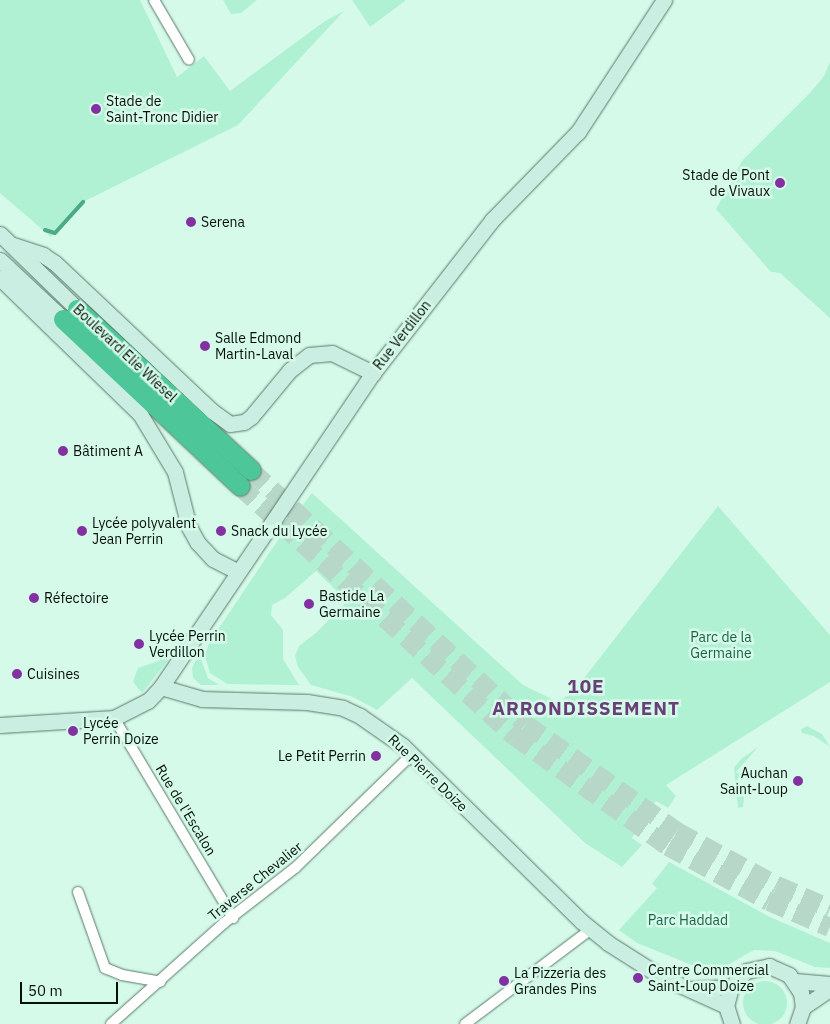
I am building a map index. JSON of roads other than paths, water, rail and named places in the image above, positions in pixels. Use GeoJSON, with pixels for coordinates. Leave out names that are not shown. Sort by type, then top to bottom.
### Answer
{"type":"FeatureCollection","features":[{"type":"Feature","properties":{"kind":"highway","name":"Boulevard Elie Wiesel"},"geometry":{"type":"LineString","coordinates":[[70,314],[251,470]]}},
{"type":"Feature","properties":{"kind":"highway","name":"Boulevard Elie Wiesel"},"geometry":{"type":"LineString","coordinates":[[70,314],[240,486]]}},
{"type":"Feature","properties":{"kind":"street"},"geometry":{"type":"LineString","coordinates":[[154,0],[189,60]]}},
{"type":"Feature","properties":{"kind":"street","name":"Rue Verdillon"},"geometry":{"type":"LineString","coordinates":[[161,687],[373,373],[492,220],[578,132],[664,0]]}},
{"type":"Feature","properties":{"kind":"street","name":"Boulevard Elie Wiesel"},"geometry":{"type":"LineString","coordinates":[[0,234],[13,245],[70,314]]}},
{"type":"Feature","properties":{"kind":"street"},"geometry":{"type":"LineString","coordinates":[[13,245],[44,255],[55,264],[223,420],[236,424],[244,422],[266,401],[290,370],[309,355],[332,353],[373,373]]}},
{"type":"Feature","properties":{"kind":"street","name":"Boulevard Elie Wiesel"},"geometry":{"type":"LineString","coordinates":[[0,260],[70,314]]}},
{"type":"Feature","properties":{"kind":"street"},"geometry":{"type":"LineString","coordinates":[[0,278],[140,414],[175,472],[189,527],[198,543],[213,559],[238,572]]}},
{"type":"Feature","properties":{"kind":"street"},"geometry":{"type":"LineString","coordinates":[[0,726],[114,718],[148,701],[161,687]]}},
{"type":"Feature","properties":{"kind":"street","name":"Rue Pierre Doize"},"geometry":{"type":"LineString","coordinates":[[161,687],[202,699],[307,702],[342,708],[380,728],[411,754],[591,929],[655,973],[726,1006]]}},
{"type":"Feature","properties":{"kind":"street","name":"Rue de l'Escalon"},"geometry":{"type":"LineString","coordinates":[[114,718],[233,918]]}},
{"type":"Feature","properties":{"kind":"street","name":"Traverse Chevalier"},"geometry":{"type":"LineString","coordinates":[[111,1024],[233,918],[295,868],[411,754]]}},
{"type":"Feature","properties":{"kind":"street"},"geometry":{"type":"LineString","coordinates":[[78,892],[105,968],[122,975],[160,982]]}},
{"type":"Feature","properties":{"kind":"street"},"geometry":{"type":"LineString","coordinates":[[465,1024],[591,929]]}},
{"type":"Feature","properties":{"kind":"street"},"geometry":{"type":"LineString","coordinates":[[732,1024],[726,1006],[730,987],[737,978],[757,967],[780,969],[795,981],[830,984]]}},
{"type":"Feature","properties":{"kind":"street"},"geometry":{"type":"LineString","coordinates":[[795,981],[803,1007],[797,1024]]}},
{"type":"Feature","properties":{"kind":"street","name":"Rue Pierre Doize"},"geometry":{"type":"LineString","coordinates":[[692,989],[730,987]]}},
{"type":"Feature","properties":{"kind":"street"},"geometry":{"type":"LineString","coordinates":[[803,1007],[830,990]]}},
{"type":"Feature","properties":{"kind":"waterway"},"geometry":{"type":"LineString","coordinates":[[45,230],[55,233],[83,202]]}},
{"type":"Feature","properties":{"kind":"tunnel"},"geometry":{"type":"LineString","coordinates":[[251,470],[526,724],[677,831],[777,885],[830,908]]}},
{"type":"Feature","properties":{"kind":"tunnel"},"geometry":{"type":"LineString","coordinates":[[240,486],[515,736],[668,846],[769,901],[830,927]]}},
{"type":"Feature","properties":{"kind":"place","name":"Stade de Saint-Tronc Didier"},"geometry":{"type":"Point","coordinates":[96,109]}},
{"type":"Feature","properties":{"kind":"place","name":"Stade de Pont de Vivaux"},"geometry":{"type":"Point","coordinates":[780,183]}},
{"type":"Feature","properties":{"kind":"place","name":"Serena"},"geometry":{"type":"Point","coordinates":[191,222]}},
{"type":"Feature","properties":{"kind":"place","name":"Salle Edmond Martin-Laval"},"geometry":{"type":"Point","coordinates":[205,346]}},
{"type":"Feature","properties":{"kind":"place","name":"Bâtiment A"},"geometry":{"type":"Point","coordinates":[63,451]}},
{"type":"Feature","properties":{"kind":"place","name":"Lycée polyvalent Jean Perrin"},"geometry":{"type":"Point","coordinates":[82,531]}},
{"type":"Feature","properties":{"kind":"place","name":"Snack du Lycée"},"geometry":{"type":"Point","coordinates":[221,531]}},
{"type":"Feature","properties":{"kind":"place","name":"Réfectoire"},"geometry":{"type":"Point","coordinates":[34,598]}},
{"type":"Feature","properties":{"kind":"place","name":"Bastide La Germaine"},"geometry":{"type":"Point","coordinates":[309,604]}},
{"type":"Feature","properties":{"kind":"place","name":"Lycée Perrin Verdillon"},"geometry":{"type":"Point","coordinates":[139,644]}},
{"type":"Feature","properties":{"kind":"place","name":"Cuisines"},"geometry":{"type":"Point","coordinates":[17,674]}},
{"type":"Feature","properties":{"kind":"place","name":"Lycée Perrin Doize"},"geometry":{"type":"Point","coordinates":[73,731]}},
{"type":"Feature","properties":{"kind":"place","name":"Le Petit Perrin"},"geometry":{"type":"Point","coordinates":[376,756]}},
{"type":"Feature","properties":{"kind":"place","name":"Auchan Saint-Loup"},"geometry":{"type":"Point","coordinates":[798,781]}},
{"type":"Feature","properties":{"kind":"place","name":"Centre Commercial Saint-Loup Doize"},"geometry":{"type":"Point","coordinates":[638,978]}},
{"type":"Feature","properties":{"kind":"place","name":"La Pizzeria des Grandes Pins"},"geometry":{"type":"Point","coordinates":[504,981]}},
{"type":"Feature","properties":{"kind":"district","name":"10E ARRONDISSEMENT"},"geometry":{"type":"Point","coordinates":[586,698]}},
{"type":"Feature","properties":{"kind":"park label","name":"Parc de la Germaine"},"geometry":{"type":"Point","coordinates":[721,646]}},
{"type":"Feature","properties":{"kind":"park label","name":"Parc Haddad"},"geometry":{"type":"Point","coordinates":[688,920]}}]}
